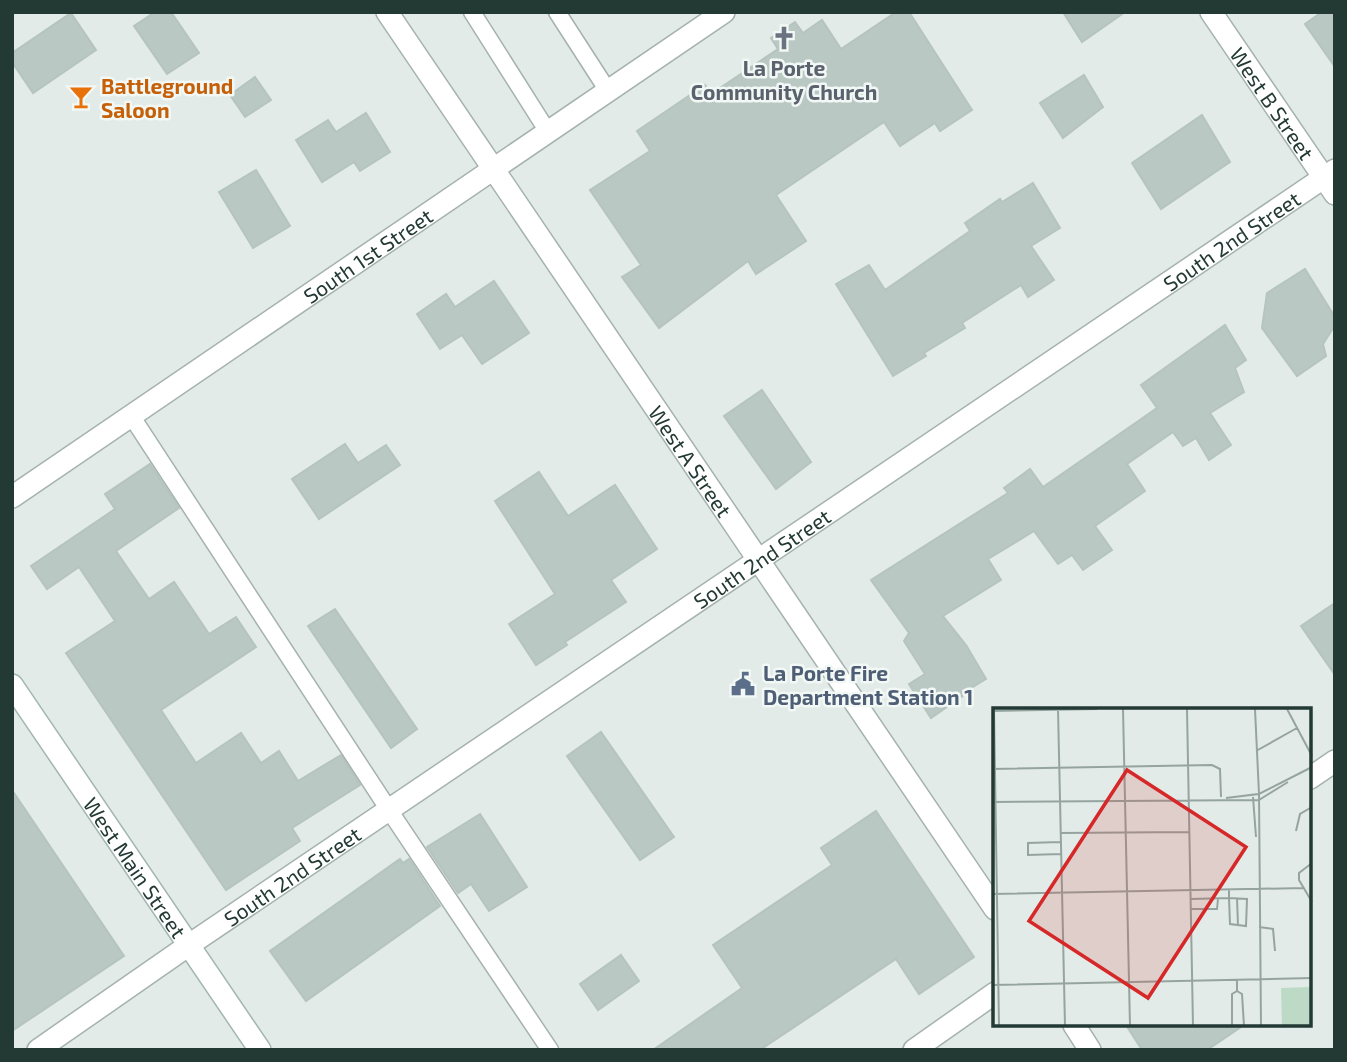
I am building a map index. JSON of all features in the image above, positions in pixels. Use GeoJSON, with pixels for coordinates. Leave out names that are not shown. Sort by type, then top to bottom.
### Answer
{"type":"FeatureCollection","features":[{"type":"Feature","properties":{"kind":"street","name":"West A Street"},"geometry":{"type":"LineString","coordinates":[[387,12],[993,906]]}},
{"type":"Feature","properties":{"kind":"street","name":"South 1st Street"},"geometry":{"type":"LineString","coordinates":[[12,497],[724,12]]}},
{"type":"Feature","properties":{"kind":"street","name":"West B Street"},"geometry":{"type":"LineString","coordinates":[[1211,12],[1331,180]]}},
{"type":"Feature","properties":{"kind":"street","name":"South 2nd Street"},"geometry":{"type":"LineString","coordinates":[[38,1050],[758,560],[1331,180]]}},
{"type":"Feature","properties":{"kind":"street","name":"West Main Street"},"geometry":{"type":"LineString","coordinates":[[12,685],[260,1050]]}},
{"type":"Feature","properties":{"kind":"street"},"geometry":{"type":"LineString","coordinates":[[1312,777],[1335,761]]}},
{"type":"Feature","properties":{"kind":"street"},"geometry":{"type":"LineString","coordinates":[[914,1050],[993,994]]}},
{"type":"Feature","properties":{"kind":"street"},"geometry":{"type":"LineString","coordinates":[[1075,1027],[1090,1050]]}},
{"type":"Feature","properties":{"kind":"lane"},"geometry":{"type":"LineString","coordinates":[[472,12],[548,132]]}},
{"type":"Feature","properties":{"kind":"lane"},"geometry":{"type":"LineString","coordinates":[[557,12],[608,91]]}},
{"type":"Feature","properties":{"kind":"lane"},"geometry":{"type":"LineString","coordinates":[[132,417],[389,810],[551,1050]]}},
{"type":"Feature","properties":{"kind":"building"},"geometry":{"type":"Polygon","coordinates":[[[155,12],[171,12],[199,53],[167,74],[134,26],[155,12]]]}},
{"type":"Feature","properties":{"kind":"building"},"geometry":{"type":"Polygon","coordinates":[[[896,12],[909,12],[972,110],[940,131],[935,123],[900,146],[884,122],[776,195],[806,241],[756,274],[748,261],[659,328],[622,277],[641,265],[590,190],[650,151],[637,131],[705,85],[711,94],[778,49],[771,38],[795,22],[803,33],[822,20],[841,49],[896,12]]]}},
{"type":"Feature","properties":{"kind":"building"},"geometry":{"type":"Polygon","coordinates":[[[1063,12],[1125,12],[1082,42],[1063,12]]]}},
{"type":"Feature","properties":{"kind":"building"},"geometry":{"type":"Polygon","coordinates":[[[1322,12],[1335,12],[1335,67],[1305,24],[1322,12]]]}},
{"type":"Feature","properties":{"kind":"building"},"geometry":{"type":"Polygon","coordinates":[[[71,13],[96,50],[33,93],[12,62],[12,53],[71,13]]]}},
{"type":"Feature","properties":{"kind":"building"},"geometry":{"type":"Polygon","coordinates":[[[1084,75],[1103,107],[1063,138],[1040,103],[1084,75]]]}},
{"type":"Feature","properties":{"kind":"building"},"geometry":{"type":"Polygon","coordinates":[[[255,77],[271,100],[245,117],[230,95],[255,77]]]}},
{"type":"Feature","properties":{"kind":"building"},"geometry":{"type":"Polygon","coordinates":[[[366,113],[390,152],[360,171],[354,162],[322,182],[296,140],[328,120],[336,132],[366,113]]]}},
{"type":"Feature","properties":{"kind":"building"},"geometry":{"type":"Polygon","coordinates":[[[1202,115],[1230,162],[1161,209],[1132,163],[1202,115]]]}},
{"type":"Feature","properties":{"kind":"building"},"geometry":{"type":"Polygon","coordinates":[[[256,170],[290,226],[253,248],[219,192],[256,170]]]}},
{"type":"Feature","properties":{"kind":"building"},"geometry":{"type":"Polygon","coordinates":[[[1033,183],[1060,228],[1031,246],[1054,280],[1028,297],[1021,285],[962,323],[965,328],[893,376],[836,284],[869,265],[885,290],[970,231],[965,223],[1000,199],[1002,202],[1033,183]]]}},
{"type":"Feature","properties":{"kind":"building"},"geometry":{"type":"Polygon","coordinates":[[[1305,269],[1335,317],[1335,325],[1323,344],[1326,356],[1297,376],[1262,328],[1267,293],[1305,269]]]}},
{"type":"Feature","properties":{"kind":"building"},"geometry":{"type":"Polygon","coordinates":[[[494,281],[529,333],[482,364],[462,335],[440,349],[417,314],[446,294],[455,307],[494,281]]]}},
{"type":"Feature","properties":{"kind":"building"},"geometry":{"type":"Polygon","coordinates":[[[1225,325],[1246,360],[1235,368],[1244,392],[1210,413],[1231,445],[1209,460],[1196,438],[1183,446],[1173,432],[1127,464],[1145,491],[1095,526],[1112,550],[1083,570],[1072,555],[1058,564],[1034,531],[988,559],[1001,580],[943,616],[966,645],[986,679],[931,718],[909,684],[925,674],[904,641],[909,633],[871,580],[1008,493],[1004,488],[1030,469],[1043,487],[1157,408],[1141,385],[1225,325]]]}},
{"type":"Feature","properties":{"kind":"building"},"geometry":{"type":"Polygon","coordinates":[[[762,390],[811,462],[776,489],[724,416],[762,390]]]}},
{"type":"Feature","properties":{"kind":"building"},"geometry":{"type":"Polygon","coordinates":[[[345,444],[358,463],[386,445],[400,465],[319,519],[292,479],[345,444]]]}},
{"type":"Feature","properties":{"kind":"building"},"geometry":{"type":"Polygon","coordinates":[[[150,464],[179,508],[116,551],[149,599],[174,582],[209,634],[236,617],[256,647],[161,710],[196,763],[241,733],[261,763],[279,751],[298,781],[341,755],[360,785],[292,828],[300,841],[226,890],[66,653],[115,621],[79,567],[47,589],[31,566],[115,509],[105,494],[150,464]]]}},
{"type":"Feature","properties":{"kind":"building"},"geometry":{"type":"Polygon","coordinates":[[[539,472],[568,516],[615,485],[657,549],[611,580],[626,602],[565,642],[567,645],[536,665],[509,624],[555,594],[495,501],[539,472]]]}},
{"type":"Feature","properties":{"kind":"building"},"geometry":{"type":"Polygon","coordinates":[[[1335,603],[1335,675],[1301,626],[1335,603]]]}},
{"type":"Feature","properties":{"kind":"building"},"geometry":{"type":"Polygon","coordinates":[[[335,609],[417,729],[391,748],[308,626],[335,609]]]}},
{"type":"Feature","properties":{"kind":"building"},"geometry":{"type":"Polygon","coordinates":[[[601,732],[674,837],[640,860],[567,756],[601,732]]]}},
{"type":"Feature","properties":{"kind":"building"},"geometry":{"type":"Polygon","coordinates":[[[12,790],[124,956],[12,1031],[12,790]]]}},
{"type":"Feature","properties":{"kind":"building"},"geometry":{"type":"Polygon","coordinates":[[[876,811],[974,957],[919,994],[896,959],[760,1050],[653,1050],[742,988],[713,945],[832,865],[821,848],[876,811]]]}},
{"type":"Feature","properties":{"kind":"building"},"geometry":{"type":"Polygon","coordinates":[[[480,814],[527,887],[489,911],[471,884],[458,893],[427,847],[480,814]]]}},
{"type":"Feature","properties":{"kind":"building"},"geometry":{"type":"Polygon","coordinates":[[[400,859],[403,863],[409,859],[440,906],[306,1001],[270,951],[400,859]]]}},
{"type":"Feature","properties":{"kind":"building"},"geometry":{"type":"Polygon","coordinates":[[[621,955],[639,981],[598,1010],[580,984],[621,955]]]}},
{"type":"Feature","properties":{"kind":"building"},"geometry":{"type":"Polygon","coordinates":[[[1127,1027],[1241,1027],[1207,1050],[1142,1050],[1127,1027]]]}},
{"type":"Feature","properties":{"kind":"place","name":"La Porte Community Church"},"geometry":{"type":"Point","coordinates":[784,38]}},
{"type":"Feature","properties":{"kind":"place","name":"Battleground Saloon"},"geometry":{"type":"Point","coordinates":[81,97]}},
{"type":"Feature","properties":{"kind":"place","name":"La Porte Fire Department Station 1"},"geometry":{"type":"Point","coordinates":[743,684]}}]}
